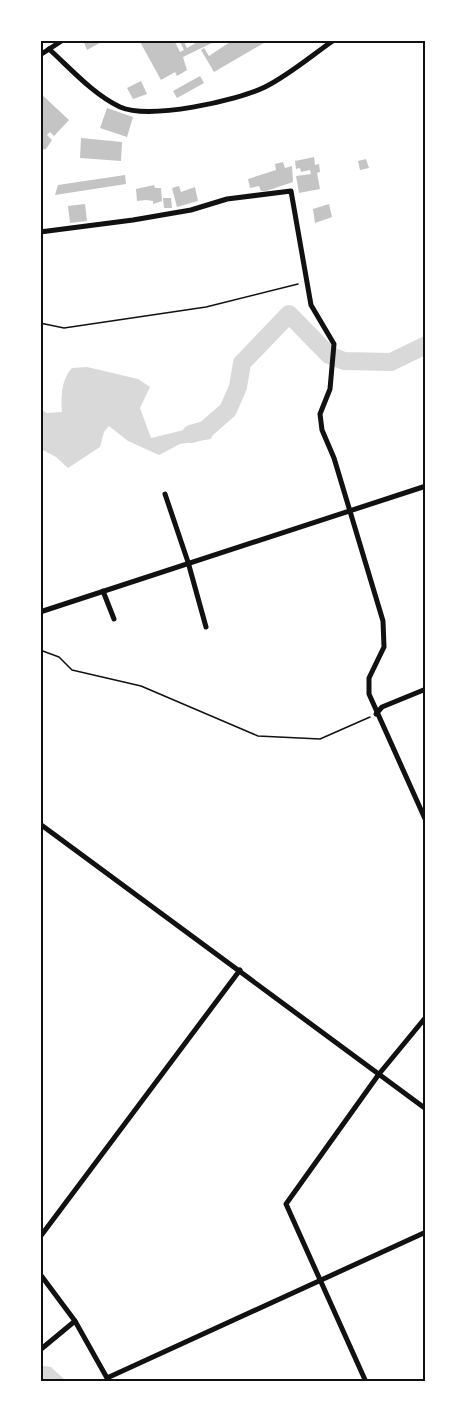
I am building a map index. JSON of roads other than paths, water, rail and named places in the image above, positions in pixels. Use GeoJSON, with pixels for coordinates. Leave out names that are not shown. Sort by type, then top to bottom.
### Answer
{"type":"FeatureCollection","features":[{"type":"Feature","properties":{"kind":"street"},"geometry":{"type":"LineString","coordinates":[[40,55],[63,40]]}},
{"type":"Feature","properties":{"kind":"street"},"geometry":{"type":"LineString","coordinates":[[49,49],[95,92],[110,101],[123,108],[158,112],[208,104],[264,87],[334,40]]}},
{"type":"Feature","properties":{"kind":"street"},"geometry":{"type":"LineString","coordinates":[[40,232],[133,220],[190,210],[227,199],[291,191],[309,285],[310,305],[334,344],[330,389],[320,414],[322,430],[334,458],[383,621],[384,647],[369,678],[369,694],[376,714],[426,821]]}},
{"type":"Feature","properties":{"kind":"street"},"geometry":{"type":"LineString","coordinates":[[40,612],[426,486]]}},
{"type":"Feature","properties":{"kind":"street"},"geometry":{"type":"LineString","coordinates":[[165,494],[188,562],[206,627]]}},
{"type":"Feature","properties":{"kind":"street"},"geometry":{"type":"LineString","coordinates":[[103,591],[114,619]]}},
{"type":"Feature","properties":{"kind":"street"},"geometry":{"type":"LineString","coordinates":[[376,714],[382,707],[426,689]]}},
{"type":"Feature","properties":{"kind":"street"},"geometry":{"type":"LineString","coordinates":[[40,824],[426,1109]]}},
{"type":"Feature","properties":{"kind":"street"},"geometry":{"type":"LineString","coordinates":[[40,1237],[240,970]]}},
{"type":"Feature","properties":{"kind":"street"},"geometry":{"type":"LineString","coordinates":[[366,1382],[286,1204],[379,1074],[426,1017]]}},
{"type":"Feature","properties":{"kind":"street"},"geometry":{"type":"LineString","coordinates":[[40,1274],[75,1321],[108,1378],[426,1232]]}},
{"type":"Feature","properties":{"kind":"street"},"geometry":{"type":"LineString","coordinates":[[40,1350],[75,1321]]}},
{"type":"Feature","properties":{"kind":"waterway"},"geometry":{"type":"LineString","coordinates":[[191,434],[205,430],[228,410],[238,387],[242,363],[289,314],[329,355],[344,361],[391,362],[426,345]]}}]}
